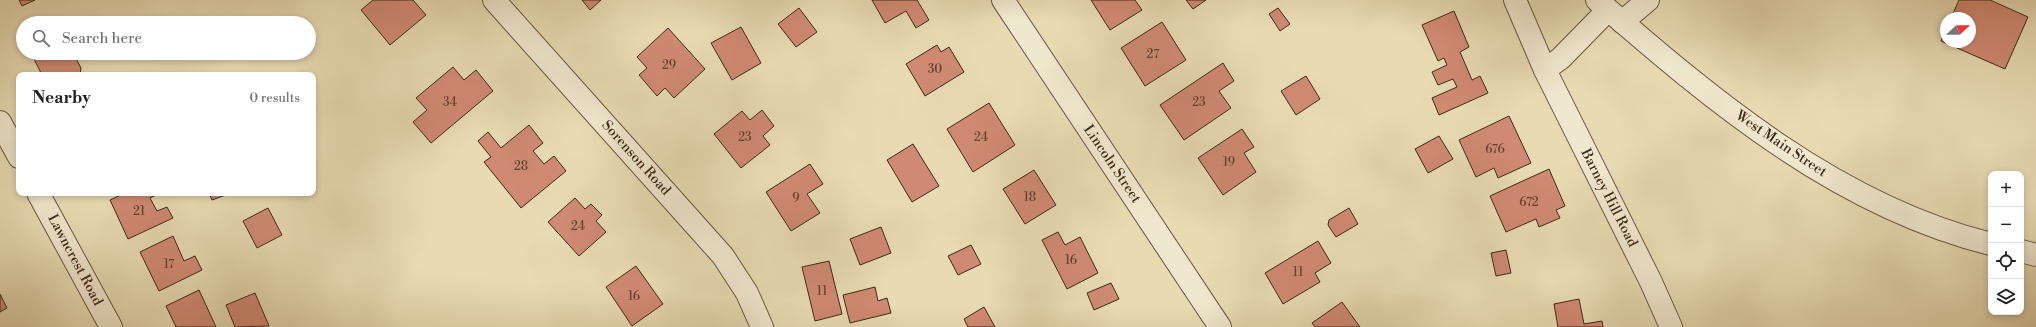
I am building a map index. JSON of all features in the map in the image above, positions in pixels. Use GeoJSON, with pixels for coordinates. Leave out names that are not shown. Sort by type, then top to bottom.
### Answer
{"type":"FeatureCollection","features":[{"type":"Feature","properties":{"kind":"street","name":"Sorenson Road"},"geometry":{"type":"LineString","coordinates":[[494,0],[723,256],[747,293],[762,327]]}},
{"type":"Feature","properties":{"kind":"street","name":"Lincoln Street"},"geometry":{"type":"LineString","coordinates":[[1003,0],[1220,327]]}},
{"type":"Feature","properties":{"kind":"street","name":"Barney Hill Road"},"geometry":{"type":"LineString","coordinates":[[1515,0],[1545,70],[1651,282],[1671,327]]}},
{"type":"Feature","properties":{"kind":"street"},"geometry":{"type":"LineString","coordinates":[[1545,70],[1561,58],[1609,11],[1648,0]]}},
{"type":"Feature","properties":{"kind":"street","name":"West Main Street"},"geometry":{"type":"LineString","coordinates":[[1609,11],[1722,104],[1787,151],[1859,194],[1925,223],[1988,243]]}},
{"type":"Feature","properties":{"kind":"street"},"geometry":{"type":"LineString","coordinates":[[0,122],[16,151]]}},
{"type":"Feature","properties":{"kind":"street","name":"Lawncrest Road"},"geometry":{"type":"LineString","coordinates":[[40,196],[111,327]]}},
{"type":"Feature","properties":{"kind":"street"},"geometry":{"type":"LineString","coordinates":[[2024,252],[2036,255]]}},
{"type":"Feature","properties":{"kind":"building"},"geometry":{"type":"Polygon","coordinates":[[[19,0],[35,0],[22,6],[19,0]]]}},
{"type":"Feature","properties":{"kind":"building"},"geometry":{"type":"Polygon","coordinates":[[[373,0],[413,0],[426,15],[390,45],[361,10],[373,0]]]}},
{"type":"Feature","properties":{"kind":"building"},"geometry":{"type":"Polygon","coordinates":[[[582,0],[601,0],[590,10],[582,0]]]}},
{"type":"Feature","properties":{"kind":"building"},"geometry":{"type":"Polygon","coordinates":[[[872,0],[917,0],[929,20],[916,28],[906,11],[885,23],[872,0]]]}},
{"type":"Feature","properties":{"kind":"building"},"geometry":{"type":"Polygon","coordinates":[[[1091,0],[1135,0],[1142,10],[1110,30],[1091,0]]]}},
{"type":"Feature","properties":{"kind":"building"},"geometry":{"type":"Polygon","coordinates":[[[1186,0],[1206,0],[1193,9],[1186,0]]]}},
{"type":"Feature","properties":{"kind":"building"},"geometry":{"type":"Polygon","coordinates":[[[1959,0],[1990,0],[2028,17],[2005,69],[1957,48],[1976,48],[1976,12],[1954,12],[1959,0]]]}},
{"type":"Feature","properties":{"kind":"building"},"geometry":{"type":"Polygon","coordinates":[[[799,8],[817,32],[796,47],[778,24],[799,8]]]}},
{"type":"Feature","properties":{"kind":"building"},"geometry":{"type":"Polygon","coordinates":[[[1278,8],[1290,24],[1280,31],[1269,14],[1278,8]]]}},
{"type":"Feature","properties":{"kind":"building"},"geometry":{"type":"Polygon","coordinates":[[[1454,11],[1469,47],[1460,52],[1472,80],[1480,76],[1488,93],[1439,115],[1432,98],[1457,87],[1453,79],[1438,85],[1432,72],[1447,65],[1444,58],[1438,61],[1422,25],[1454,11]]]}},
{"type":"Feature","properties":{"kind":"building"},"geometry":{"type":"Polygon","coordinates":[[[1162,22],[1186,60],[1145,86],[1121,48],[1162,22]]]}},
{"type":"Feature","properties":{"kind":"building"},"geometry":{"type":"Polygon","coordinates":[[[741,27],[761,63],[732,80],[711,43],[741,27]]]}},
{"type":"Feature","properties":{"kind":"building"},"geometry":{"type":"Polygon","coordinates":[[[668,28],[705,69],[674,98],[665,88],[657,96],[639,75],[647,68],[637,57],[668,28]]]}},
{"type":"Feature","properties":{"kind":"building"},"geometry":{"type":"Polygon","coordinates":[[[937,45],[941,52],[949,47],[964,72],[925,96],[906,64],[937,45]]]}},
{"type":"Feature","properties":{"kind":"building"},"geometry":{"type":"Polygon","coordinates":[[[34,60],[77,60],[81,68],[80,72],[40,72],[34,60]]]}},
{"type":"Feature","properties":{"kind":"building"},"geometry":{"type":"Polygon","coordinates":[[[1223,63],[1234,81],[1219,91],[1231,108],[1184,140],[1160,105],[1223,63]]]}},
{"type":"Feature","properties":{"kind":"building"},"geometry":{"type":"Polygon","coordinates":[[[453,67],[464,80],[476,70],[493,91],[431,143],[413,122],[427,110],[416,98],[453,67]]]}},
{"type":"Feature","properties":{"kind":"building"},"geometry":{"type":"Polygon","coordinates":[[[1306,76],[1320,99],[1296,115],[1281,91],[1306,76]]]}},
{"type":"Feature","properties":{"kind":"building"},"geometry":{"type":"Polygon","coordinates":[[[989,103],[1015,145],[973,172],[947,129],[989,103]]]}},
{"type":"Feature","properties":{"kind":"building"},"geometry":{"type":"Polygon","coordinates":[[[762,110],[774,126],[763,136],[770,145],[741,168],[714,134],[742,111],[750,120],[762,110]]]}},
{"type":"Feature","properties":{"kind":"building"},"geometry":{"type":"Polygon","coordinates":[[[1509,116],[1531,163],[1498,178],[1494,168],[1476,177],[1459,140],[1509,116]]]}},
{"type":"Feature","properties":{"kind":"building"},"geometry":{"type":"Polygon","coordinates":[[[529,125],[543,143],[533,151],[544,164],[554,156],[566,171],[521,208],[484,162],[491,157],[478,141],[488,132],[501,148],[529,125]]]}},
{"type":"Feature","properties":{"kind":"building"},"geometry":{"type":"Polygon","coordinates":[[[1242,129],[1254,147],[1244,153],[1256,172],[1223,195],[1198,158],[1242,129]]]}},
{"type":"Feature","properties":{"kind":"building"},"geometry":{"type":"Polygon","coordinates":[[[1439,136],[1453,159],[1428,173],[1415,149],[1439,136]]]}},
{"type":"Feature","properties":{"kind":"building"},"geometry":{"type":"Polygon","coordinates":[[[913,144],[939,186],[912,202],[887,160],[913,144]]]}},
{"type":"Feature","properties":{"kind":"building"},"geometry":{"type":"Polygon","coordinates":[[[810,164],[823,184],[807,194],[820,213],[791,231],[766,192],[810,164]]]}},
{"type":"Feature","properties":{"kind":"building"},"geometry":{"type":"Polygon","coordinates":[[[1549,169],[1565,206],[1556,210],[1560,218],[1539,227],[1536,219],[1506,232],[1490,196],[1549,169]]]}},
{"type":"Feature","properties":{"kind":"building"},"geometry":{"type":"Polygon","coordinates":[[[1034,170],[1056,205],[1025,224],[1003,189],[1034,170]]]}},
{"type":"Feature","properties":{"kind":"building"},"geometry":{"type":"Polygon","coordinates":[[[119,196],[154,196],[150,198],[157,211],[167,207],[173,218],[128,239],[110,200],[119,196]]]}},
{"type":"Feature","properties":{"kind":"building"},"geometry":{"type":"Polygon","coordinates":[[[210,196],[223,196],[212,200],[210,196]]]}},
{"type":"Feature","properties":{"kind":"building"},"geometry":{"type":"Polygon","coordinates":[[[575,198],[585,209],[591,204],[602,215],[596,221],[606,232],[579,256],[548,222],[575,198]]]}},
{"type":"Feature","properties":{"kind":"building"},"geometry":{"type":"Polygon","coordinates":[[[268,208],[282,235],[257,248],[243,221],[268,208]]]}},
{"type":"Feature","properties":{"kind":"building"},"geometry":{"type":"Polygon","coordinates":[[[1349,208],[1358,224],[1336,237],[1328,225],[1329,220],[1349,208]]]}},
{"type":"Feature","properties":{"kind":"building"},"geometry":{"type":"Polygon","coordinates":[[[881,227],[891,253],[860,265],[850,239],[881,227]]]}},
{"type":"Feature","properties":{"kind":"building"},"geometry":{"type":"Polygon","coordinates":[[[1058,232],[1065,245],[1080,237],[1098,273],[1067,289],[1042,240],[1058,232]]]}},
{"type":"Feature","properties":{"kind":"building"},"geometry":{"type":"Polygon","coordinates":[[[173,236],[184,261],[195,256],[202,270],[159,291],[140,252],[173,236]]]}},
{"type":"Feature","properties":{"kind":"building"},"geometry":{"type":"Polygon","coordinates":[[[1318,241],[1331,263],[1315,273],[1320,282],[1283,304],[1265,273],[1318,241]]]}},
{"type":"Feature","properties":{"kind":"building"},"geometry":{"type":"Polygon","coordinates":[[[971,245],[981,264],[958,275],[948,256],[971,245]]]}},
{"type":"Feature","properties":{"kind":"building"},"geometry":{"type":"Polygon","coordinates":[[[1506,250],[1511,273],[1496,276],[1491,253],[1506,250]]]}},
{"type":"Feature","properties":{"kind":"building"},"geometry":{"type":"Polygon","coordinates":[[[829,261],[842,314],[815,321],[802,267],[829,261]]]}},
{"type":"Feature","properties":{"kind":"building"},"geometry":{"type":"Polygon","coordinates":[[[636,266],[663,304],[632,326],[606,287],[636,266]]]}},
{"type":"Feature","properties":{"kind":"building"},"geometry":{"type":"Polygon","coordinates":[[[1111,283],[1119,299],[1094,310],[1087,293],[1111,283]]]}},
{"type":"Feature","properties":{"kind":"building"},"geometry":{"type":"Polygon","coordinates":[[[875,287],[878,301],[887,298],[891,313],[850,323],[843,295],[875,287]]]}},
{"type":"Feature","properties":{"kind":"building"},"geometry":{"type":"Polygon","coordinates":[[[199,290],[216,327],[176,327],[166,306],[199,290]]]}},
{"type":"Feature","properties":{"kind":"building"},"geometry":{"type":"Polygon","coordinates":[[[255,293],[269,326],[235,327],[226,305],[255,293]]]}},
{"type":"Feature","properties":{"kind":"building"},"geometry":{"type":"Polygon","coordinates":[[[0,294],[7,308],[0,312],[0,294]]]}},
{"type":"Feature","properties":{"kind":"building"},"geometry":{"type":"Polygon","coordinates":[[[1579,299],[1584,324],[1602,321],[1603,327],[1558,327],[1554,304],[1579,299]]]}},
{"type":"Feature","properties":{"kind":"building"},"geometry":{"type":"Polygon","coordinates":[[[1342,302],[1360,327],[1315,327],[1312,323],[1342,302]]]}},
{"type":"Feature","properties":{"kind":"building"},"geometry":{"type":"Polygon","coordinates":[[[984,307],[995,327],[968,327],[964,319],[984,307]]]}}]}
